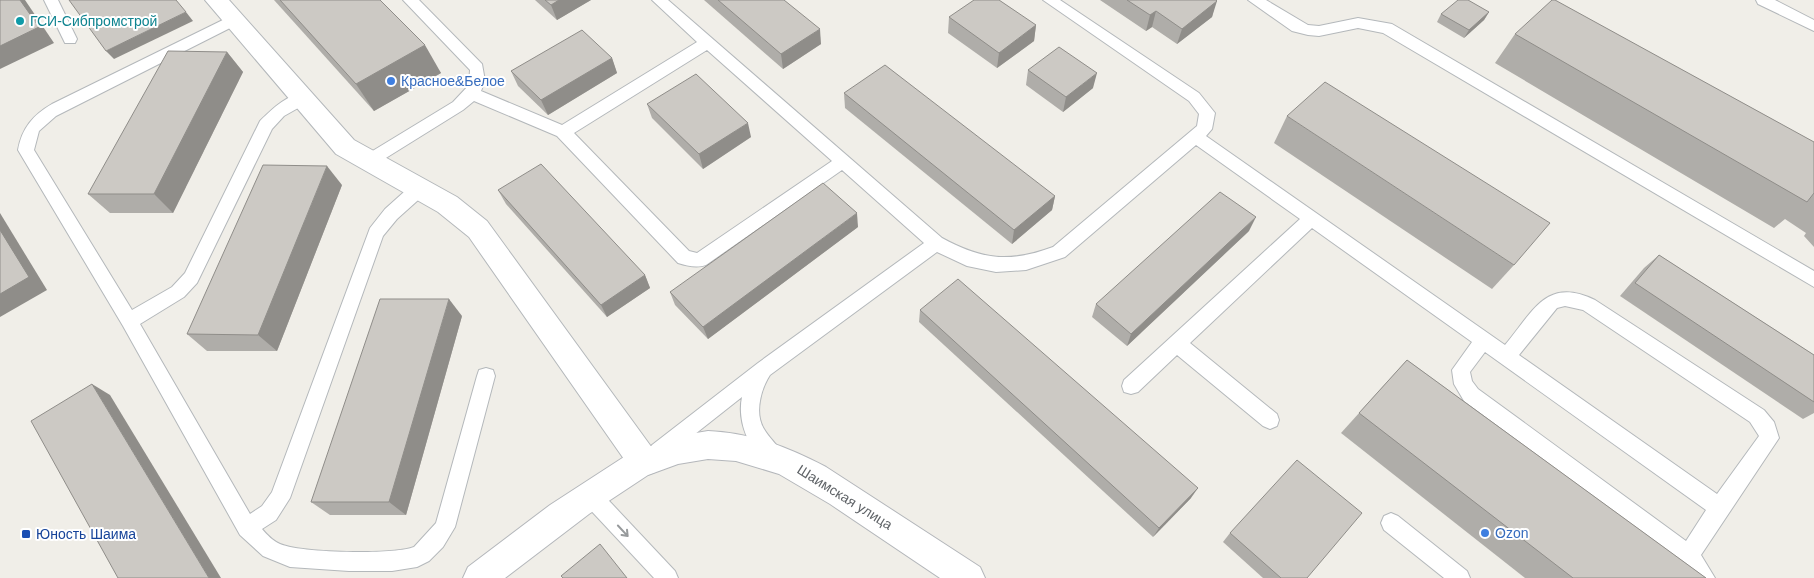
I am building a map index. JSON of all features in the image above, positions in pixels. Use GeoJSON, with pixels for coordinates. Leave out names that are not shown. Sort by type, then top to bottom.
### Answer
{"type":"FeatureCollection","features":[{"type":"Feature","properties":{"kind":"street"},"geometry":{"type":"LineString","coordinates":[[216,0],[346,147],[367,162],[420,188],[452,207],[478,229],[644,462]]}},
{"type":"Feature","properties":{"kind":"street","name":"Шаимская улица"},"geometry":{"type":"LineString","coordinates":[[479,578],[590,495],[644,462],[677,449],[701,445],[726,446],[774,456],[808,471],[969,578]]}},
{"type":"Feature","properties":{"kind":"lane"},"geometry":{"type":"LineString","coordinates":[[51,0],[70,39]]}},
{"type":"Feature","properties":{"kind":"lane"},"geometry":{"type":"LineString","coordinates":[[367,162],[458,106],[472,94],[479,80],[478,68],[410,0]]}},
{"type":"Feature","properties":{"kind":"lane"},"geometry":{"type":"LineString","coordinates":[[659,0],[936,243],[955,255],[978,263],[1010,266],[1035,262],[1059,252],[1204,129],[1207,122],[1207,113],[1202,104],[1050,0]]}},
{"type":"Feature","properties":{"kind":"lane"},"geometry":{"type":"LineString","coordinates":[[1255,0],[1297,26],[1308,30],[1319,31],[1358,23],[1387,28],[1814,280]]}},
{"type":"Feature","properties":{"kind":"lane"},"geometry":{"type":"LineString","coordinates":[[1763,0],[1781,4],[1814,26]]}},
{"type":"Feature","properties":{"kind":"lane"},"geometry":{"type":"LineString","coordinates":[[234,20],[65,103],[41,118],[27,136],[26,150],[129,321],[248,528],[264,545],[281,555],[391,562],[415,558],[433,545],[445,527],[486,376]]}},
{"type":"Feature","properties":{"kind":"lane"},"geometry":{"type":"LineString","coordinates":[[563,132],[707,43]]}},
{"type":"Feature","properties":{"kind":"lane"},"geometry":{"type":"LineString","coordinates":[[472,94],[563,132],[684,258],[700,260],[842,162]]}},
{"type":"Feature","properties":{"kind":"lane"},"geometry":{"type":"LineString","coordinates":[[129,321],[178,292],[191,278],[266,125],[279,112],[302,99]]}},
{"type":"Feature","properties":{"kind":"lane"},"geometry":{"type":"LineString","coordinates":[[1195,136],[1718,508]]}},
{"type":"Feature","properties":{"kind":"lane"},"geometry":{"type":"LineString","coordinates":[[248,528],[269,513],[280,498],[376,233],[391,214],[420,188]]}},
{"type":"Feature","properties":{"kind":"lane"},"geometry":{"type":"LineString","coordinates":[[1131,386],[1311,218]]}},
{"type":"Feature","properties":{"kind":"lane"},"geometry":{"type":"LineString","coordinates":[[644,462],[764,369],[936,243]]}},
{"type":"Feature","properties":{"kind":"lane"},"geometry":{"type":"LineString","coordinates":[[1506,357],[1551,303],[1560,298],[1574,298],[1589,305],[1757,416],[1767,428],[1769,438],[1718,508],[1689,555]]}},
{"type":"Feature","properties":{"kind":"lane"},"geometry":{"type":"LineString","coordinates":[[1483,341],[1461,370],[1463,384],[1471,396],[1689,555],[1705,578]]}},
{"type":"Feature","properties":{"kind":"lane"},"geometry":{"type":"LineString","coordinates":[[1178,344],[1270,420]]}},
{"type":"Feature","properties":{"kind":"lane"},"geometry":{"type":"LineString","coordinates":[[764,369],[750,398],[749,417],[753,431],[774,456]]}},
{"type":"Feature","properties":{"kind":"lane"},"geometry":{"type":"LineString","coordinates":[[590,495],[668,578]]}},
{"type":"Feature","properties":{"kind":"lane"},"geometry":{"type":"LineString","coordinates":[[1391,523],[1460,578]]}},
{"type":"Feature","properties":{"kind":"building"},"geometry":{"type":"Polygon","coordinates":[[[0,0],[20,0],[39,27],[0,46],[0,0]]]}},
{"type":"Feature","properties":{"kind":"building"},"geometry":{"type":"Polygon","coordinates":[[[69,0],[176,0],[186,12],[106,51],[69,0]]]}},
{"type":"Feature","properties":{"kind":"building"},"geometry":{"type":"Polygon","coordinates":[[[280,0],[380,0],[425,45],[356,84],[280,0]]]}},
{"type":"Feature","properties":{"kind":"building"},"geometry":{"type":"Polygon","coordinates":[[[545,0],[559,0],[551,5],[545,0]]]}},
{"type":"Feature","properties":{"kind":"building"},"geometry":{"type":"Polygon","coordinates":[[[718,0],[784,0],[820,29],[781,54],[718,0]]]}},
{"type":"Feature","properties":{"kind":"building"},"geometry":{"type":"Polygon","coordinates":[[[974,0],[999,0],[1036,25],[999,53],[949,17],[974,0]]]}},
{"type":"Feature","properties":{"kind":"building"},"geometry":{"type":"Polygon","coordinates":[[[1127,0],[1217,1],[1182,29],[1156,11],[1150,15],[1127,0]]]}},
{"type":"Feature","properties":{"kind":"building"},"geometry":{"type":"Polygon","coordinates":[[[1458,0],[1468,0],[1489,12],[1469,30],[1441,14],[1458,0]]]}},
{"type":"Feature","properties":{"kind":"building"},"geometry":{"type":"Polygon","coordinates":[[[1552,0],[1814,142],[1814,193],[1807,202],[1515,34],[1552,0]]]}},
{"type":"Feature","properties":{"kind":"building"},"geometry":{"type":"Polygon","coordinates":[[[582,30],[612,58],[541,100],[511,71],[582,30]]]}},
{"type":"Feature","properties":{"kind":"building"},"geometry":{"type":"Polygon","coordinates":[[[1059,47],[1097,73],[1066,97],[1028,70],[1059,47]]]}},
{"type":"Feature","properties":{"kind":"building"},"geometry":{"type":"Polygon","coordinates":[[[168,51],[227,52],[154,194],[88,194],[168,51]]]}},
{"type":"Feature","properties":{"kind":"building"},"geometry":{"type":"Polygon","coordinates":[[[885,65],[1055,196],[1014,230],[844,93],[885,65]]]}},
{"type":"Feature","properties":{"kind":"building"},"geometry":{"type":"Polygon","coordinates":[[[696,74],[748,123],[699,154],[647,104],[696,74]]]}},
{"type":"Feature","properties":{"kind":"building"},"geometry":{"type":"Polygon","coordinates":[[[1325,82],[1550,223],[1514,265],[1287,116],[1325,82]]]}},
{"type":"Feature","properties":{"kind":"building"},"geometry":{"type":"Polygon","coordinates":[[[541,164],[645,275],[601,305],[498,190],[541,164]]]}},
{"type":"Feature","properties":{"kind":"building"},"geometry":{"type":"Polygon","coordinates":[[[263,165],[327,166],[258,335],[187,334],[263,165]]]}},
{"type":"Feature","properties":{"kind":"building"},"geometry":{"type":"Polygon","coordinates":[[[823,183],[857,213],[703,327],[670,292],[823,183]]]}},
{"type":"Feature","properties":{"kind":"building"},"geometry":{"type":"Polygon","coordinates":[[[1220,192],[1256,217],[1131,334],[1096,304],[1220,192]]]}},
{"type":"Feature","properties":{"kind":"building"},"geometry":{"type":"Polygon","coordinates":[[[0,230],[29,277],[0,294],[0,230]]]}},
{"type":"Feature","properties":{"kind":"building"},"geometry":{"type":"Polygon","coordinates":[[[1659,255],[1814,355],[1814,402],[1635,283],[1659,255]]]}},
{"type":"Feature","properties":{"kind":"building"},"geometry":{"type":"Polygon","coordinates":[[[958,279],[1198,488],[1159,528],[920,310],[958,279]]]}},
{"type":"Feature","properties":{"kind":"building"},"geometry":{"type":"Polygon","coordinates":[[[380,299],[449,299],[389,502],[311,502],[380,299]]]}},
{"type":"Feature","properties":{"kind":"building"},"geometry":{"type":"Polygon","coordinates":[[[1407,360],[1706,578],[1573,578],[1359,413],[1407,360]]]}},
{"type":"Feature","properties":{"kind":"building"},"geometry":{"type":"Polygon","coordinates":[[[92,384],[209,578],[118,578],[31,421],[92,384]]]}},
{"type":"Feature","properties":{"kind":"building"},"geometry":{"type":"Polygon","coordinates":[[[1297,460],[1362,513],[1307,578],[1281,578],[1230,533],[1297,460]]]}},
{"type":"Feature","properties":{"kind":"building"},"geometry":{"type":"Polygon","coordinates":[[[600,544],[627,578],[563,578],[561,576],[600,544]]]}},
{"type":"Feature","properties":{"kind":"place","name":"ГСИ-Сибпромстрой"},"geometry":{"type":"Point","coordinates":[20,21]}},
{"type":"Feature","properties":{"kind":"place","name":"Красное&Белое"},"geometry":{"type":"Point","coordinates":[391,81]}},
{"type":"Feature","properties":{"kind":"place","name":"Ozon"},"geometry":{"type":"Point","coordinates":[1485,533]}},
{"type":"Feature","properties":{"kind":"place","name":"Юность Шаима"},"geometry":{"type":"Point","coordinates":[26,534]}}]}
